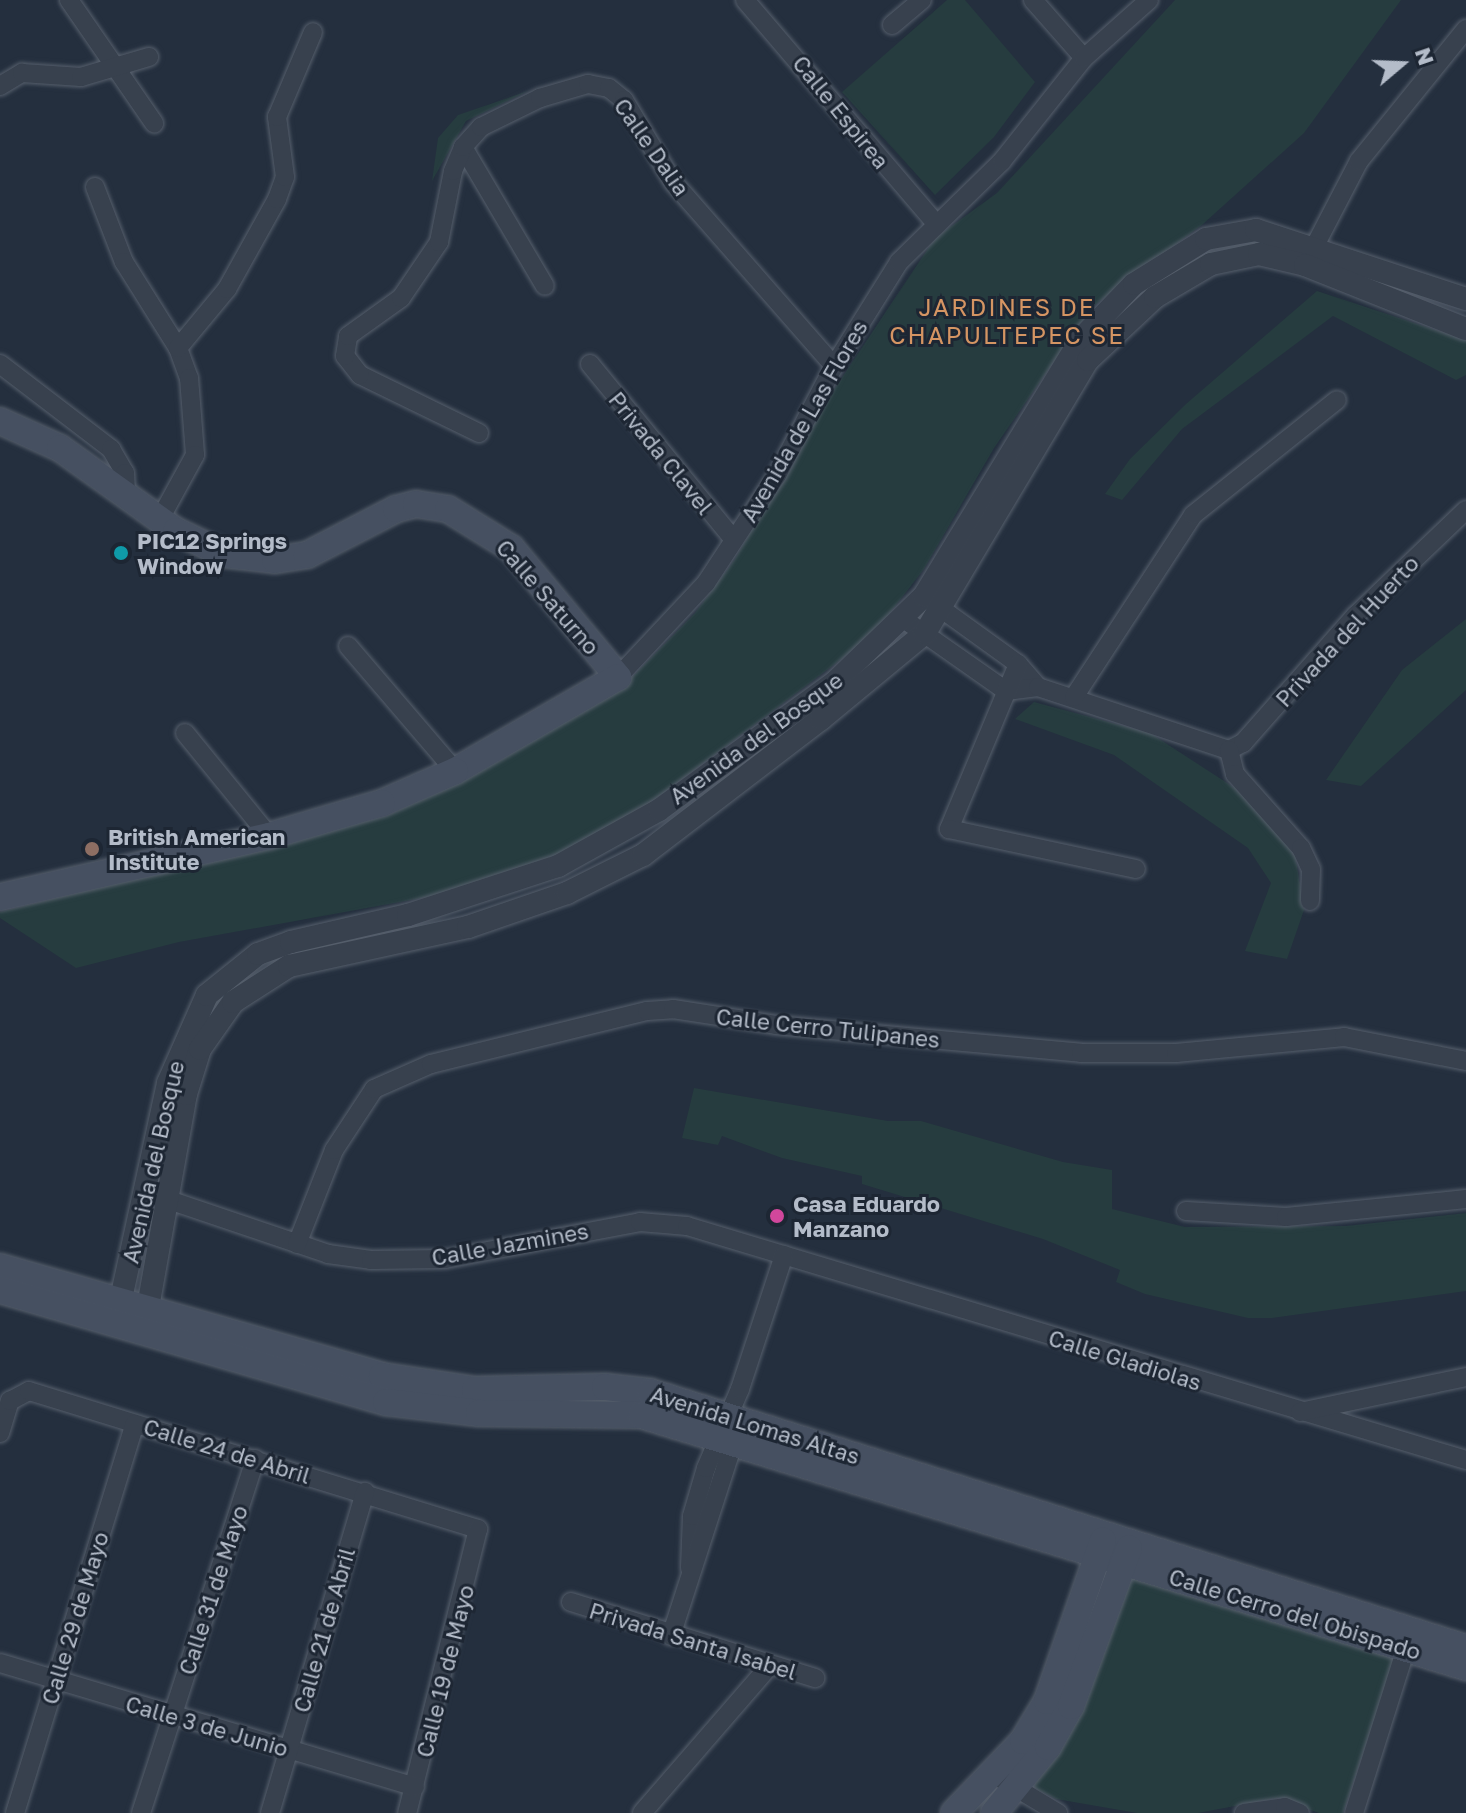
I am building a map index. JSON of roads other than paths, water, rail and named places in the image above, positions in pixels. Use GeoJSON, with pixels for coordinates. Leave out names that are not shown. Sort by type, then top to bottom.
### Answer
{"type":"FeatureCollection","features":[{"type":"Feature","properties":{"kind":"main road","name":"Calle Saturno"},"geometry":{"type":"LineString","coordinates":[[0,421],[31,431],[160,519],[215,551],[275,560],[307,555],[396,509],[433,504],[464,516],[511,548],[618,677]]}},
{"type":"Feature","properties":{"kind":"main road","name":"Avenida de Las Flores"},"geometry":{"type":"LineString","coordinates":[[0,897],[269,836],[382,803],[455,771],[618,677]]}},
{"type":"Feature","properties":{"kind":"main road","name":"Avenida Lomas Altas"},"geometry":{"type":"LineString","coordinates":[[0,1267],[147,1318],[314,1384],[386,1402],[479,1413],[618,1412],[729,1428],[1128,1552]]}},
{"type":"Feature","properties":{"kind":"main road","name":"Avenida Lomas Altas"},"geometry":{"type":"LineString","coordinates":[[0,1290],[119,1310]]}},
{"type":"Feature","properties":{"kind":"main road"},"geometry":{"type":"LineString","coordinates":[[954,1813],[993,1774],[1047,1701],[1102,1543]]}},
{"type":"Feature","properties":{"kind":"main road"},"geometry":{"type":"LineString","coordinates":[[994,1813],[1016,1791],[1071,1706],[1128,1552]]}},
{"type":"Feature","properties":{"kind":"main road","name":"Calle Cerro del Obispado"},"geometry":{"type":"LineString","coordinates":[[1128,1552],[1466,1667]]}},
{"type":"Feature","properties":{"kind":"main road","name":"Calle Cerro del Obispado"},"geometry":{"type":"LineString","coordinates":[[1128,1552],[1466,1648]]}},
{"type":"Feature","properties":{"kind":"street"},"geometry":{"type":"LineString","coordinates":[[69,0],[154,123]]}},
{"type":"Feature","properties":{"kind":"street","name":"Calle Espirea"},"geometry":{"type":"LineString","coordinates":[[745,0],[936,224]]}},
{"type":"Feature","properties":{"kind":"street"},"geometry":{"type":"LineString","coordinates":[[892,25],[922,0]]}},
{"type":"Feature","properties":{"kind":"street"},"geometry":{"type":"LineString","coordinates":[[1033,0],[1084,58]]}},
{"type":"Feature","properties":{"kind":"street","name":"Avenida de Las Flores"},"geometry":{"type":"LineString","coordinates":[[618,677],[706,583],[777,475],[834,366],[899,262],[1002,161],[1084,58],[1149,0]]}},
{"type":"Feature","properties":{"kind":"street"},"geometry":{"type":"LineString","coordinates":[[1310,255],[1359,161],[1466,29]]}},
{"type":"Feature","properties":{"kind":"street"},"geometry":{"type":"LineString","coordinates":[[178,348],[227,289],[277,199],[285,177],[277,117],[313,32]]}},
{"type":"Feature","properties":{"kind":"street"},"geometry":{"type":"LineString","coordinates":[[0,86],[22,73],[81,77],[149,57]]}},
{"type":"Feature","properties":{"kind":"street","name":"Calle Dalia"},"geometry":{"type":"LineString","coordinates":[[463,147],[481,127],[540,98],[588,84],[609,88],[624,100],[673,182],[834,366]]}},
{"type":"Feature","properties":{"kind":"street"},"geometry":{"type":"LineString","coordinates":[[463,147],[545,286]]}},
{"type":"Feature","properties":{"kind":"street"},"geometry":{"type":"LineString","coordinates":[[463,147],[439,242],[401,298],[348,336],[345,356],[360,375],[479,433]]}},
{"type":"Feature","properties":{"kind":"street"},"geometry":{"type":"LineString","coordinates":[[95,187],[124,262],[178,348],[192,399],[195,455],[181,489],[160,519]]}},
{"type":"Feature","properties":{"kind":"street","name":"Avenida del Bosque"},"geometry":{"type":"LineString","coordinates":[[119,1310],[178,1050],[207,995],[258,954],[291,942],[408,915],[558,866],[659,810],[835,682],[905,620],[924,596],[1081,339],[1134,284],[1206,239],[1256,230],[1466,329]]}},
{"type":"Feature","properties":{"kind":"street","name":"Avenida del Bosque"},"geometry":{"type":"LineString","coordinates":[[147,1318],[186,1094],[200,1049],[233,1002],[250,988],[289,966],[496,919],[606,874],[643,855],[925,633],[943,610],[1088,360],[1155,297],[1211,264],[1259,254],[1310,255],[1466,299]]}},
{"type":"Feature","properties":{"kind":"street"},"geometry":{"type":"LineString","coordinates":[[0,364],[111,449],[125,473],[126,493]]}},
{"type":"Feature","properties":{"kind":"street","name":"Privada Clavel"},"geometry":{"type":"LineString","coordinates":[[590,364],[734,540]]}},
{"type":"Feature","properties":{"kind":"street"},"geometry":{"type":"LineString","coordinates":[[1074,697],[1193,515],[1337,400]]}},
{"type":"Feature","properties":{"kind":"street","name":"Privada del Huerto"},"geometry":{"type":"LineString","coordinates":[[1229,750],[1243,743],[1356,615],[1466,510]]}},
{"type":"Feature","properties":{"kind":"street"},"geometry":{"type":"LineString","coordinates":[[924,596],[1018,664],[1038,687]]}},
{"type":"Feature","properties":{"kind":"street"},"geometry":{"type":"LineString","coordinates":[[905,620],[1006,691],[1038,687],[1229,750],[1235,774],[1301,848],[1311,869],[1310,901]]}},
{"type":"Feature","properties":{"kind":"street"},"geometry":{"type":"LineString","coordinates":[[348,646],[455,771]]}},
{"type":"Feature","properties":{"kind":"street"},"geometry":{"type":"LineString","coordinates":[[1018,664],[949,829],[1136,869]]}},
{"type":"Feature","properties":{"kind":"street"},"geometry":{"type":"LineString","coordinates":[[185,733],[269,836]]}},
{"type":"Feature","properties":{"kind":"street","name":"Calle Cerro Tulipanes"},"geometry":{"type":"LineString","coordinates":[[297,1244],[334,1150],[374,1089],[431,1064],[647,1011],[673,1009],[776,1025],[1081,1053],[1176,1053],[1344,1037],[1466,1061]]}},
{"type":"Feature","properties":{"kind":"street","name":"Calle Jazmines"},"geometry":{"type":"LineString","coordinates":[[146,1193],[297,1244],[371,1260],[445,1259],[588,1230],[665,1222],[784,1255]]}},
{"type":"Feature","properties":{"kind":"street"},"geometry":{"type":"LineString","coordinates":[[1186,1211],[1286,1217],[1466,1199]]}},
{"type":"Feature","properties":{"kind":"street"},"geometry":{"type":"LineString","coordinates":[[671,1636],[690,1568],[712,1517],[729,1428],[784,1255]]}},
{"type":"Feature","properties":{"kind":"street","name":"Calle Gladiolas"},"geometry":{"type":"LineString","coordinates":[[784,1255],[1297,1413],[1466,1460]]}},
{"type":"Feature","properties":{"kind":"street"},"geometry":{"type":"LineString","coordinates":[[1297,1413],[1466,1377]]}},
{"type":"Feature","properties":{"kind":"street","name":"Calle 24 de Abril"},"geometry":{"type":"LineString","coordinates":[[0,1433],[10,1401],[29,1391],[478,1529]]}},
{"type":"Feature","properties":{"kind":"street","name":"Calle 29 de Mayo"},"geometry":{"type":"LineString","coordinates":[[15,1813],[135,1424]]}},
{"type":"Feature","properties":{"kind":"street"},"geometry":{"type":"LineString","coordinates":[[690,1568],[693,1511],[729,1428]]}},
{"type":"Feature","properties":{"kind":"street","name":"Calle 31 de Mayo"},"geometry":{"type":"LineString","coordinates":[[141,1813],[255,1459]]}},
{"type":"Feature","properties":{"kind":"street","name":"Calle 21 de Abril"},"geometry":{"type":"LineString","coordinates":[[270,1813],[365,1492]]}},
{"type":"Feature","properties":{"kind":"street"},"geometry":{"type":"LineString","coordinates":[[693,1511],[712,1517]]}},
{"type":"Feature","properties":{"kind":"street","name":"Calle 19 de Mayo"},"geometry":{"type":"LineString","coordinates":[[407,1813],[478,1529]]}},
{"type":"Feature","properties":{"kind":"street","name":"Privada Santa Isabel"},"geometry":{"type":"LineString","coordinates":[[571,1602],[671,1636],[815,1678]]}},
{"type":"Feature","properties":{"kind":"street"},"geometry":{"type":"LineString","coordinates":[[1354,1813],[1406,1648]]}},
{"type":"Feature","properties":{"kind":"street","name":"Calle 3 de Junio"},"geometry":{"type":"LineString","coordinates":[[0,1663],[172,1717],[415,1787]]}},
{"type":"Feature","properties":{"kind":"street"},"geometry":{"type":"LineString","coordinates":[[642,1813],[770,1665]]}},
{"type":"Feature","properties":{"kind":"street"},"geometry":{"type":"LineString","coordinates":[[993,1774],[1016,1791],[1058,1813]]}},
{"type":"Feature","properties":{"kind":"street"},"geometry":{"type":"LineString","coordinates":[[1244,1813],[1285,1807],[1300,1813]]}},
{"type":"Feature","properties":{"kind":"place","name":"PIC12 Springs Window"},"geometry":{"type":"Point","coordinates":[121,553]}},
{"type":"Feature","properties":{"kind":"place","name":"British American Institute"},"geometry":{"type":"Point","coordinates":[92,849]}},
{"type":"Feature","properties":{"kind":"place","name":"Casa Eduardo Manzano"},"geometry":{"type":"Point","coordinates":[777,1216]}},
{"type":"Feature","properties":{"kind":"district","name":"JARDINES DE CHAPULTEPEC SE"},"geometry":{"type":"Point","coordinates":[1007,321]}}]}
